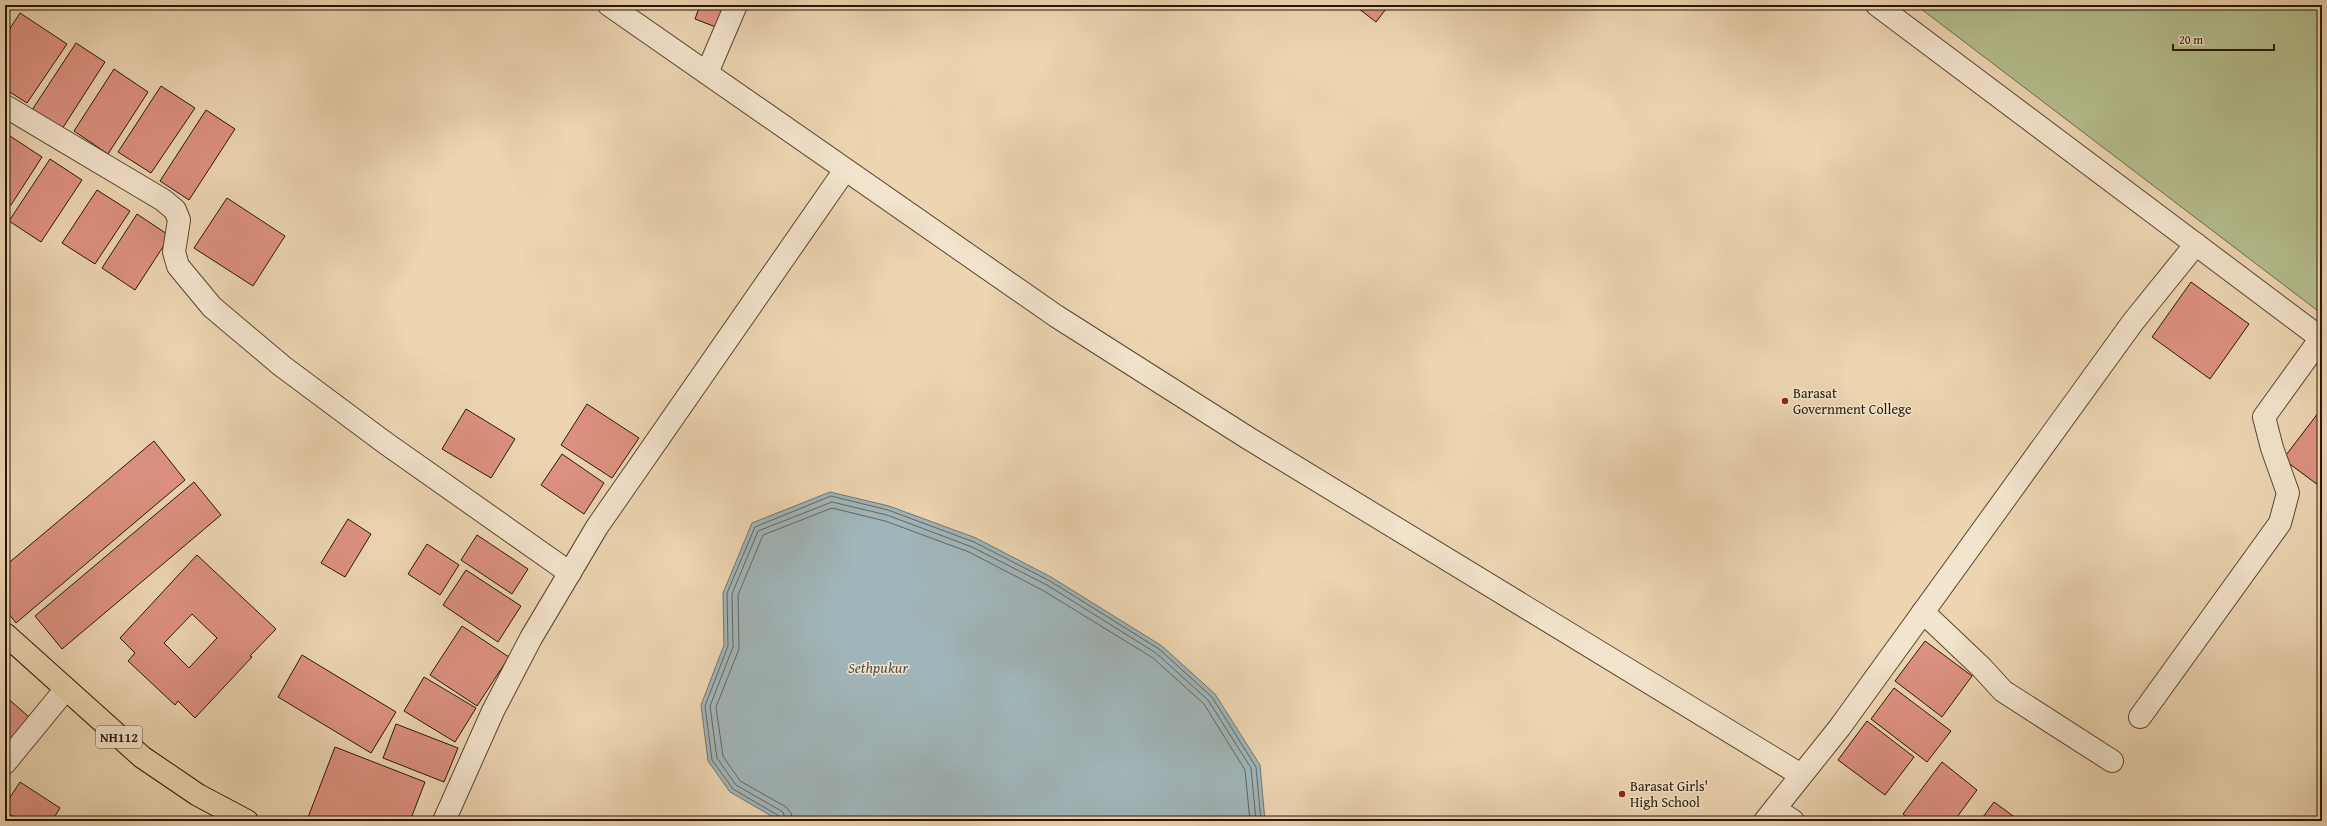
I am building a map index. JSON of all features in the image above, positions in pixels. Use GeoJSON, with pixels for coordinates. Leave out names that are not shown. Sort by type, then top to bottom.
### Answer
{"type":"FeatureCollection","features":[{"type":"Feature","properties":{"kind":"highway","name":"NH112"},"geometry":{"type":"LineString","coordinates":[[5,634],[142,757],[198,795],[247,821]]}},
{"type":"Feature","properties":{"kind":"street"},"geometry":{"type":"LineString","coordinates":[[609,5],[1056,316],[1241,434],[1800,775]]}},
{"type":"Feature","properties":{"kind":"street"},"geometry":{"type":"LineString","coordinates":[[707,73],[736,5]]}},
{"type":"Feature","properties":{"kind":"street"},"geometry":{"type":"LineString","coordinates":[[1877,5],[2321,338],[2264,417],[2272,448],[2288,493],[2280,523],[2140,717]]}},
{"type":"Feature","properties":{"kind":"street"},"geometry":{"type":"LineString","coordinates":[[5,106],[163,200],[175,210],[179,220],[174,252],[178,266],[212,307],[282,366],[384,442],[570,573]]}},
{"type":"Feature","properties":{"kind":"street"},"geometry":{"type":"LineString","coordinates":[[444,821],[493,711],[531,638],[597,528],[846,170]]}},
{"type":"Feature","properties":{"kind":"street"},"geometry":{"type":"LineString","coordinates":[[1793,821],[1770,815],[1800,775],[1840,727],[2133,322],[2196,244]]}},
{"type":"Feature","properties":{"kind":"street"},"geometry":{"type":"LineString","coordinates":[[1923,612],[1982,668],[2003,691],[2112,761]]}},
{"type":"Feature","properties":{"kind":"street"},"geometry":{"type":"LineString","coordinates":[[5,763],[66,690]]}},
{"type":"Feature","properties":{"kind":"green space"},"geometry":{"type":"Polygon","coordinates":[[[1916,5],[2322,5],[2322,314],[1916,5]]]}},
{"type":"Feature","properties":{"kind":"water","name":"Sethpukur"},"geometry":{"type":"Polygon","coordinates":[[[830,492],[889,506],[976,538],[1051,577],[1162,646],[1215,694],[1260,765],[1265,821],[780,821],[730,792],[708,761],[701,705],[724,645],[723,593],[752,523],[830,492]]]}},
{"type":"Feature","properties":{"kind":"building"},"geometry":{"type":"Polygon","coordinates":[[[700,5],[730,5],[721,29],[695,19],[700,5]]]}},
{"type":"Feature","properties":{"kind":"building"},"geometry":{"type":"Polygon","coordinates":[[[1354,5],[1389,5],[1376,22],[1354,5]]]}},
{"type":"Feature","properties":{"kind":"building"},"geometry":{"type":"Polygon","coordinates":[[[20,13],[67,44],[27,103],[5,89],[5,36],[20,13]]]}},
{"type":"Feature","properties":{"kind":"building"},"geometry":{"type":"Polygon","coordinates":[[[76,43],[105,62],[62,129],[32,110],[76,43]]]}},
{"type":"Feature","properties":{"kind":"building"},"geometry":{"type":"Polygon","coordinates":[[[114,69],[148,92],[108,154],[74,131],[114,69]]]}},
{"type":"Feature","properties":{"kind":"building"},"geometry":{"type":"Polygon","coordinates":[[[161,86],[195,108],[151,173],[118,152],[161,86]]]}},
{"type":"Feature","properties":{"kind":"building"},"geometry":{"type":"Polygon","coordinates":[[[206,110],[235,129],[189,200],[160,181],[206,110]]]}},
{"type":"Feature","properties":{"kind":"building"},"geometry":{"type":"Polygon","coordinates":[[[10,136],[42,157],[11,205],[5,201],[5,144],[10,136]]]}},
{"type":"Feature","properties":{"kind":"building"},"geometry":{"type":"Polygon","coordinates":[[[50,159],[82,180],[41,242],[9,221],[50,159]]]}},
{"type":"Feature","properties":{"kind":"building"},"geometry":{"type":"Polygon","coordinates":[[[97,190],[130,211],[95,264],[62,243],[97,190]]]}},
{"type":"Feature","properties":{"kind":"building"},"geometry":{"type":"Polygon","coordinates":[[[227,198],[285,236],[253,286],[194,248],[227,198]]]}},
{"type":"Feature","properties":{"kind":"building"},"geometry":{"type":"Polygon","coordinates":[[[137,214],[170,236],[135,290],[102,268],[137,214]]]}},
{"type":"Feature","properties":{"kind":"building"},"geometry":{"type":"Polygon","coordinates":[[[2191,282],[2249,324],[2210,379],[2152,337],[2191,282]]]}},
{"type":"Feature","properties":{"kind":"building"},"geometry":{"type":"Polygon","coordinates":[[[587,404],[639,438],[612,478],[561,445],[587,404]]]}},
{"type":"Feature","properties":{"kind":"building"},"geometry":{"type":"Polygon","coordinates":[[[2322,408],[2322,488],[2283,459],[2322,408]]]}},
{"type":"Feature","properties":{"kind":"building"},"geometry":{"type":"Polygon","coordinates":[[[466,409],[515,439],[491,478],[442,449],[466,409]]]}},
{"type":"Feature","properties":{"kind":"building"},"geometry":{"type":"Polygon","coordinates":[[[154,441],[185,480],[16,623],[5,609],[5,566],[154,441]]]}},
{"type":"Feature","properties":{"kind":"building"},"geometry":{"type":"Polygon","coordinates":[[[562,454],[604,483],[584,514],[541,485],[562,454]]]}},
{"type":"Feature","properties":{"kind":"building"},"geometry":{"type":"Polygon","coordinates":[[[194,482],[221,515],[62,649],[35,616],[194,482]]]}},
{"type":"Feature","properties":{"kind":"building"},"geometry":{"type":"Polygon","coordinates":[[[348,519],[371,534],[345,577],[321,563],[348,519]]]}},
{"type":"Feature","properties":{"kind":"building"},"geometry":{"type":"Polygon","coordinates":[[[477,535],[528,569],[512,594],[461,560],[477,535]]]}},
{"type":"Feature","properties":{"kind":"building"},"geometry":{"type":"Polygon","coordinates":[[[427,544],[459,565],[440,595],[408,574],[427,544]]]}},
{"type":"Feature","properties":{"kind":"building"},"geometry":{"type":"Polygon","coordinates":[[[197,555],[276,629],[195,718],[178,701],[175,705],[128,661],[135,653],[120,638],[197,555]],[[192,614],[164,643],[189,668],[217,638],[192,614]]]}},
{"type":"Feature","properties":{"kind":"building"},"geometry":{"type":"Polygon","coordinates":[[[466,570],[521,606],[498,642],[443,605],[466,570]]]}},
{"type":"Feature","properties":{"kind":"building"},"geometry":{"type":"Polygon","coordinates":[[[462,626],[509,657],[477,706],[430,675],[462,626]]]}},
{"type":"Feature","properties":{"kind":"building"},"geometry":{"type":"Polygon","coordinates":[[[1925,641],[1972,676],[1942,717],[1895,681],[1925,641]]]}},
{"type":"Feature","properties":{"kind":"building"},"geometry":{"type":"Polygon","coordinates":[[[302,655],[396,712],[371,753],[278,697],[302,655]]]}},
{"type":"Feature","properties":{"kind":"building"},"geometry":{"type":"Polygon","coordinates":[[[424,677],[476,708],[455,742],[404,711],[424,677]]]}},
{"type":"Feature","properties":{"kind":"building"},"geometry":{"type":"Polygon","coordinates":[[[1894,688],[1951,731],[1927,762],[1871,719],[1894,688]]]}},
{"type":"Feature","properties":{"kind":"building"},"geometry":{"type":"Polygon","coordinates":[[[5,696],[29,717],[5,745],[5,696]]]}},
{"type":"Feature","properties":{"kind":"building"},"geometry":{"type":"Polygon","coordinates":[[[1867,721],[1914,757],[1885,795],[1838,760],[1867,721]]]}},
{"type":"Feature","properties":{"kind":"building"},"geometry":{"type":"Polygon","coordinates":[[[396,724],[458,748],[444,782],[383,758],[396,724]]]}},
{"type":"Feature","properties":{"kind":"building"},"geometry":{"type":"Polygon","coordinates":[[[335,747],[425,782],[410,821],[307,820],[335,747]]]}},
{"type":"Feature","properties":{"kind":"building"},"geometry":{"type":"Polygon","coordinates":[[[1942,762],[1977,790],[1954,821],[1912,821],[1903,814],[1942,762]]]}},
{"type":"Feature","properties":{"kind":"building"},"geometry":{"type":"Polygon","coordinates":[[[20,782],[60,808],[52,821],[20,821],[5,811],[5,805],[20,782]]]}},
{"type":"Feature","properties":{"kind":"building"},"geometry":{"type":"Polygon","coordinates":[[[1994,802],[2020,821],[1980,821],[1994,802]]]}},
{"type":"Feature","properties":{"kind":"place","name":"Barasat Government College"},"geometry":{"type":"Point","coordinates":[1785,401]}},
{"type":"Feature","properties":{"kind":"place","name":"Barasat Girls' High School"},"geometry":{"type":"Point","coordinates":[1622,794]}}]}
